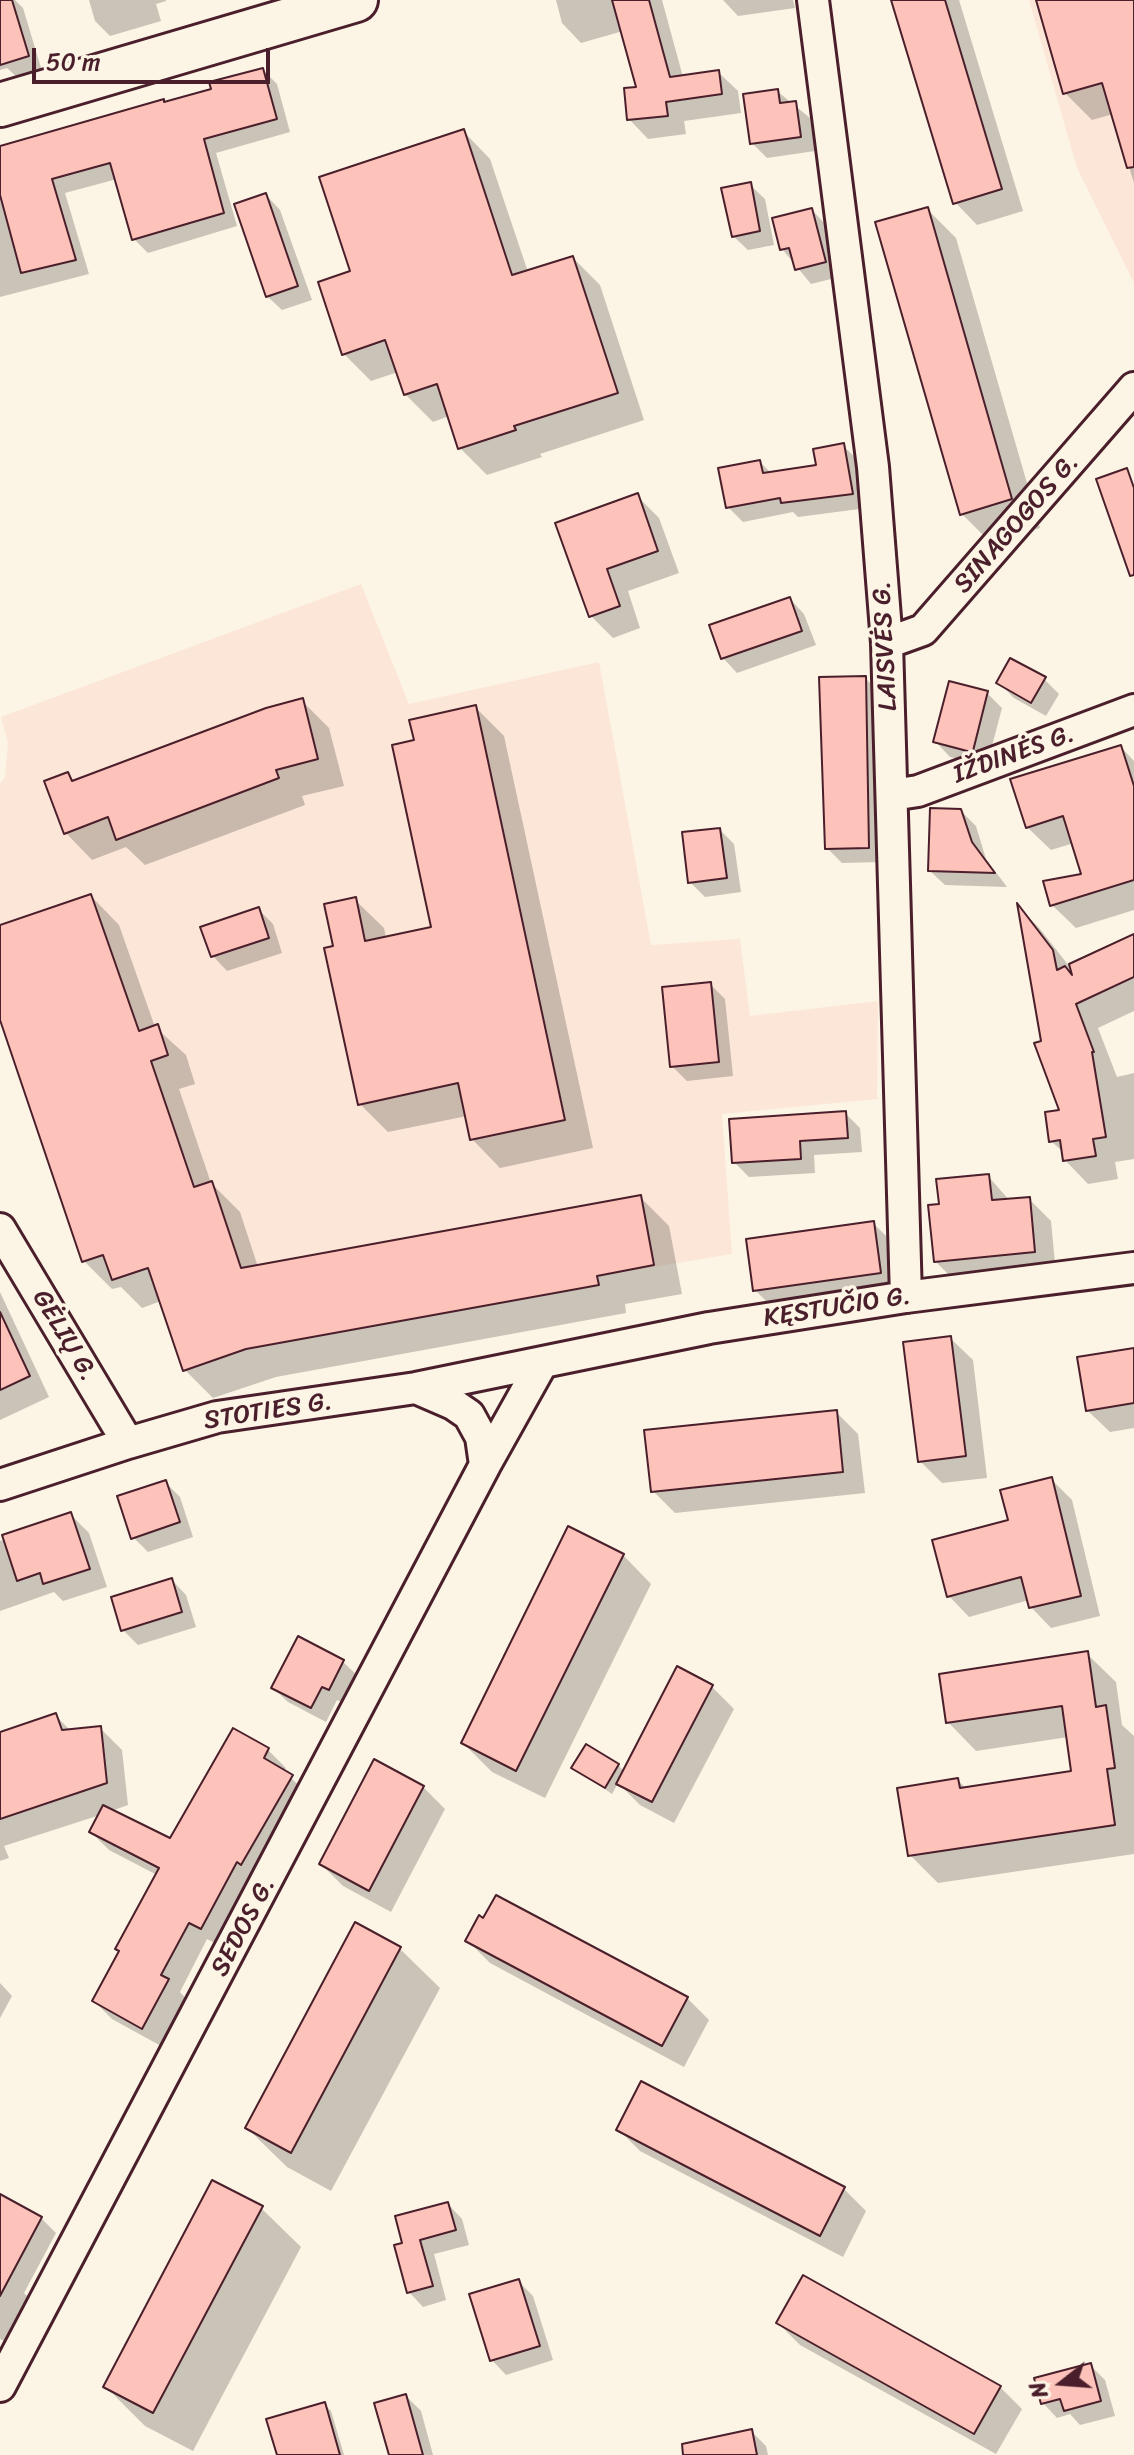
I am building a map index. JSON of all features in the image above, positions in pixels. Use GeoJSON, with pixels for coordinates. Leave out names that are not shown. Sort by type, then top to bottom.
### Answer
{"type":"FeatureCollection","features":[{"type":"Feature","properties":{"kind":"main road"},"geometry":{"type":"LineString","coordinates":[[0,105],[356,0]]}},
{"type":"Feature","properties":{"kind":"street","name":"LAISVĖS G."},"geometry":{"type":"LineString","coordinates":[[813,0],[873,467],[887,643],[906,1297]]}},
{"type":"Feature","properties":{"kind":"street","name":"SINAGOGOS G."},"geometry":{"type":"LineString","coordinates":[[887,643],[923,630],[1134,388]]}},
{"type":"Feature","properties":{"kind":"street","name":"IŽDINĖS G."},"geometry":{"type":"LineString","coordinates":[[892,795],[918,791],[1134,710]]}},
{"type":"Feature","properties":{"kind":"street","name":"GĖLIŲ G."},"geometry":{"type":"LineString","coordinates":[[0,1229],[128,1443]]}},
{"type":"Feature","properties":{"kind":"street","name":"KĘSTUČIO G."},"geometry":{"type":"LineString","coordinates":[[542,1363],[709,1328],[906,1297],[1134,1268]]}},
{"type":"Feature","properties":{"kind":"street","name":"STOTIES G."},"geometry":{"type":"LineString","coordinates":[[0,1485],[217,1417],[416,1388],[542,1363]]}},
{"type":"Feature","properties":{"kind":"street","name":"SEDOS G."},"geometry":{"type":"LineString","coordinates":[[0,2386],[485,1465],[542,1363]]}},
{"type":"Feature","properties":{"kind":"street"},"geometry":{"type":"LineString","coordinates":[[416,1388],[453,1404],[469,1415],[481,1437],[485,1465]]}},
{"type":"Feature","properties":{"kind":"shaded area"},"geometry":{"type":"Polygon","coordinates":[[[1029,0],[1134,0],[1134,283],[1077,168],[1029,0]]]}},
{"type":"Feature","properties":{"kind":"shaded area"},"geometry":{"type":"Polygon","coordinates":[[[361,584],[409,704],[599,662],[651,945],[740,939],[750,1016],[878,1001],[877,1099],[722,1114],[732,1254],[598,1276],[599,1285],[246,1349],[183,1371],[148,1268],[112,1280],[103,1255],[82,1262],[0,1020],[0,784],[5,777],[8,743],[1,717],[361,584]]]}},
{"type":"Feature","properties":{"kind":"building"},"geometry":{"type":"Polygon","coordinates":[[[0,0],[12,0],[29,56],[0,65],[0,0]]]}},
{"type":"Feature","properties":{"kind":"building"},"geometry":{"type":"Polygon","coordinates":[[[612,0],[649,0],[670,77],[719,70],[722,94],[666,102],[668,116],[627,120],[624,88],[636,87],[612,0]]]}},
{"type":"Feature","properties":{"kind":"building"},"geometry":{"type":"Polygon","coordinates":[[[891,0],[945,0],[1002,189],[953,204],[891,0]]]}},
{"type":"Feature","properties":{"kind":"building"},"geometry":{"type":"Polygon","coordinates":[[[1036,0],[1134,0],[1134,167],[1127,168],[1102,83],[1063,94],[1036,0]]]}},
{"type":"Feature","properties":{"kind":"building"},"geometry":{"type":"Polygon","coordinates":[[[263,68],[277,119],[204,139],[224,213],[132,240],[110,163],[52,179],[76,260],[21,273],[0,195],[0,146],[164,99],[164,102],[211,89],[209,82],[263,68]]]}},
{"type":"Feature","properties":{"kind":"building"},"geometry":{"type":"Polygon","coordinates":[[[778,89],[780,103],[796,101],[801,137],[750,144],[743,94],[778,89]]]}},
{"type":"Feature","properties":{"kind":"building"},"geometry":{"type":"Polygon","coordinates":[[[464,129],[512,275],[573,256],[618,393],[514,426],[516,430],[458,449],[437,384],[404,395],[385,340],[342,355],[318,282],[350,271],[319,177],[464,129]]]}},
{"type":"Feature","properties":{"kind":"building"},"geometry":{"type":"Polygon","coordinates":[[[751,182],[760,231],[732,237],[721,188],[751,182]]]}},
{"type":"Feature","properties":{"kind":"building"},"geometry":{"type":"Polygon","coordinates":[[[266,193],[298,286],[266,297],[234,204],[266,193]]]}},
{"type":"Feature","properties":{"kind":"building"},"geometry":{"type":"Polygon","coordinates":[[[928,207],[1012,499],[960,515],[875,222],[928,207]]]}},
{"type":"Feature","properties":{"kind":"building"},"geometry":{"type":"Polygon","coordinates":[[[812,208],[826,262],[795,270],[789,248],[780,250],[772,218],[812,208]]]}},
{"type":"Feature","properties":{"kind":"building"},"geometry":{"type":"Polygon","coordinates":[[[844,443],[853,494],[781,503],[780,498],[726,508],[718,468],[760,460],[763,473],[816,465],[813,449],[844,443]]]}},
{"type":"Feature","properties":{"kind":"building"},"geometry":{"type":"Polygon","coordinates":[[[1127,468],[1134,488],[1134,575],[1130,576],[1096,479],[1127,468]]]}},
{"type":"Feature","properties":{"kind":"building"},"geometry":{"type":"Polygon","coordinates":[[[638,493],[658,551],[607,569],[620,606],[589,617],[555,523],[638,493]]]}},
{"type":"Feature","properties":{"kind":"building"},"geometry":{"type":"Polygon","coordinates":[[[790,597],[802,631],[721,659],[709,625],[790,597]]]}},
{"type":"Feature","properties":{"kind":"building"},"geometry":{"type":"Polygon","coordinates":[[[1010,658],[1046,677],[1031,703],[996,683],[1010,658]]]}},
{"type":"Feature","properties":{"kind":"building"},"geometry":{"type":"Polygon","coordinates":[[[866,676],[869,848],[825,849],[819,677],[866,676]]]}},
{"type":"Feature","properties":{"kind":"building"},"geometry":{"type":"Polygon","coordinates":[[[949,681],[988,691],[971,752],[933,742],[949,681]]]}},
{"type":"Feature","properties":{"kind":"building"},"geometry":{"type":"Polygon","coordinates":[[[303,698],[318,759],[276,770],[279,778],[116,840],[108,817],[64,834],[44,781],[68,772],[72,781],[266,708],[303,698]]]}},
{"type":"Feature","properties":{"kind":"building"},"geometry":{"type":"Polygon","coordinates":[[[476,705],[565,1120],[470,1140],[458,1083],[358,1105],[324,948],[333,946],[324,904],[356,897],[365,941],[431,927],[392,745],[414,740],[409,720],[476,705]]]}},
{"type":"Feature","properties":{"kind":"building"},"geometry":{"type":"Polygon","coordinates":[[[1121,745],[1134,786],[1134,880],[1050,906],[1043,881],[1081,874],[1063,816],[1026,828],[1010,779],[1121,745]]]}},
{"type":"Feature","properties":{"kind":"building"},"geometry":{"type":"Polygon","coordinates":[[[930,808],[961,809],[972,842],[995,873],[928,871],[930,808]]]}},
{"type":"Feature","properties":{"kind":"building"},"geometry":{"type":"Polygon","coordinates":[[[720,828],[727,878],[688,883],[682,832],[720,828]]]}},
{"type":"Feature","properties":{"kind":"building"},"geometry":{"type":"Polygon","coordinates":[[[91,894],[139,1031],[158,1024],[168,1055],[151,1061],[194,1187],[212,1181],[241,1268],[641,1195],[654,1265],[597,1276],[599,1285],[246,1349],[183,1371],[148,1268],[112,1280],[103,1255],[82,1262],[0,1020],[0,925],[91,894]]]}},
{"type":"Feature","properties":{"kind":"building"},"geometry":{"type":"Polygon","coordinates":[[[1017,903],[1053,950],[1057,970],[1065,966],[1072,975],[1069,964],[1134,934],[1134,977],[1076,1004],[1094,1052],[1106,1137],[1093,1139],[1096,1156],[1063,1161],[1060,1140],[1049,1142],[1045,1112],[1059,1110],[1034,1043],[1041,1041],[1017,903]]]}},
{"type":"Feature","properties":{"kind":"building"},"geometry":{"type":"Polygon","coordinates":[[[259,907],[269,938],[211,957],[200,927],[259,907]]]}},
{"type":"Feature","properties":{"kind":"building"},"geometry":{"type":"Polygon","coordinates":[[[711,982],[719,1062],[670,1067],[662,987],[711,982]]]}},
{"type":"Feature","properties":{"kind":"building"},"geometry":{"type":"Polygon","coordinates":[[[846,1111],[848,1138],[800,1141],[801,1159],[732,1163],[729,1119],[846,1111]]]}},
{"type":"Feature","properties":{"kind":"building"},"geometry":{"type":"Polygon","coordinates":[[[989,1174],[992,1200],[1030,1197],[1035,1252],[934,1262],[928,1205],[939,1204],[936,1179],[989,1174]]]}},
{"type":"Feature","properties":{"kind":"building"},"geometry":{"type":"Polygon","coordinates":[[[874,1221],[881,1273],[753,1291],[746,1239],[874,1221]]]}},
{"type":"Feature","properties":{"kind":"building"},"geometry":{"type":"Polygon","coordinates":[[[0,1312],[30,1376],[0,1390],[0,1312]]]}},
{"type":"Feature","properties":{"kind":"building"},"geometry":{"type":"Polygon","coordinates":[[[951,1336],[966,1456],[918,1462],[903,1342],[951,1336]]]}},
{"type":"Feature","properties":{"kind":"building"},"geometry":{"type":"Polygon","coordinates":[[[1134,1348],[1134,1403],[1086,1411],[1077,1357],[1134,1348]]]}},
{"type":"Feature","properties":{"kind":"building"},"geometry":{"type":"Polygon","coordinates":[[[837,1410],[843,1472],[651,1492],[644,1430],[837,1410]]]}},
{"type":"Feature","properties":{"kind":"building"},"geometry":{"type":"Polygon","coordinates":[[[1052,1477],[1081,1596],[1029,1608],[1021,1577],[947,1597],[932,1540],[1008,1520],[1000,1490],[1052,1477]]]}},
{"type":"Feature","properties":{"kind":"building"},"geometry":{"type":"Polygon","coordinates":[[[166,1480],[180,1522],[131,1539],[117,1496],[166,1480]]]}},
{"type":"Feature","properties":{"kind":"building"},"geometry":{"type":"Polygon","coordinates":[[[71,1512],[90,1569],[43,1584],[40,1573],[17,1581],[2,1535],[71,1512]]]}},
{"type":"Feature","properties":{"kind":"building"},"geometry":{"type":"Polygon","coordinates":[[[568,1526],[624,1554],[516,1771],[461,1743],[568,1526]]]}},
{"type":"Feature","properties":{"kind":"building"},"geometry":{"type":"Polygon","coordinates":[[[172,1578],[182,1612],[121,1631],[111,1597],[172,1578]]]}},
{"type":"Feature","properties":{"kind":"building"},"geometry":{"type":"Polygon","coordinates":[[[298,1636],[344,1660],[329,1690],[322,1687],[311,1708],[271,1688],[298,1636]]]}},
{"type":"Feature","properties":{"kind":"building"},"geometry":{"type":"Polygon","coordinates":[[[1088,1651],[1096,1707],[1106,1705],[1115,1768],[1107,1769],[1115,1825],[908,1856],[897,1788],[958,1778],[960,1788],[1071,1771],[1062,1706],[946,1723],[939,1674],[1088,1651]]]}},
{"type":"Feature","properties":{"kind":"building"},"geometry":{"type":"Polygon","coordinates":[[[677,1666],[713,1685],[652,1802],[616,1784],[677,1666]]]}},
{"type":"Feature","properties":{"kind":"building"},"geometry":{"type":"Polygon","coordinates":[[[56,1713],[62,1730],[101,1726],[107,1783],[0,1819],[0,1732],[56,1713]]]}},
{"type":"Feature","properties":{"kind":"building"},"geometry":{"type":"Polygon","coordinates":[[[233,1728],[269,1748],[264,1758],[293,1775],[241,1865],[237,1862],[201,1929],[189,1923],[161,1975],[169,1979],[142,2029],[92,2001],[119,1951],[115,1949],[159,1868],[89,1832],[103,1805],[170,1838],[233,1728]]]}},
{"type":"Feature","properties":{"kind":"building"},"geometry":{"type":"Polygon","coordinates":[[[586,1744],[619,1764],[605,1788],[571,1768],[586,1744]]]}},
{"type":"Feature","properties":{"kind":"building"},"geometry":{"type":"Polygon","coordinates":[[[374,1759],[424,1786],[369,1891],[319,1864],[374,1759]]]}},
{"type":"Feature","properties":{"kind":"building"},"geometry":{"type":"Polygon","coordinates":[[[496,1895],[688,1997],[662,2046],[465,1941],[479,1915],[483,1918],[496,1895]]]}},
{"type":"Feature","properties":{"kind":"building"},"geometry":{"type":"Polygon","coordinates":[[[355,1922],[401,1947],[291,2153],[245,2128],[355,1922]]]}},
{"type":"Feature","properties":{"kind":"building"},"geometry":{"type":"Polygon","coordinates":[[[641,2081],[845,2187],[820,2236],[616,2130],[641,2081]]]}},
{"type":"Feature","properties":{"kind":"building"},"geometry":{"type":"Polygon","coordinates":[[[212,2180],[263,2206],[153,2413],[103,2387],[212,2180]]]}},
{"type":"Feature","properties":{"kind":"building"},"geometry":{"type":"Polygon","coordinates":[[[0,2194],[42,2217],[0,2296],[0,2194]]]}},
{"type":"Feature","properties":{"kind":"building"},"geometry":{"type":"Polygon","coordinates":[[[448,2202],[456,2230],[420,2240],[433,2286],[407,2293],[394,2245],[402,2243],[395,2216],[448,2202]]]}},
{"type":"Feature","properties":{"kind":"building"},"geometry":{"type":"Polygon","coordinates":[[[803,2275],[1001,2386],[974,2434],[776,2323],[803,2275]]]}},
{"type":"Feature","properties":{"kind":"building"},"geometry":{"type":"Polygon","coordinates":[[[519,2279],[540,2346],[490,2361],[469,2294],[519,2279]]]}},
{"type":"Feature","properties":{"kind":"building"},"geometry":{"type":"Polygon","coordinates":[[[1091,2363],[1101,2401],[1064,2411],[1060,2399],[1041,2404],[1034,2378],[1091,2363]]]}},
{"type":"Feature","properties":{"kind":"building"},"geometry":{"type":"Polygon","coordinates":[[[406,2394],[423,2455],[389,2455],[374,2403],[406,2394]]]}},
{"type":"Feature","properties":{"kind":"building"},"geometry":{"type":"Polygon","coordinates":[[[325,2402],[340,2455],[277,2455],[266,2419],[325,2402]]]}},
{"type":"Feature","properties":{"kind":"building"},"geometry":{"type":"Polygon","coordinates":[[[752,2429],[757,2455],[683,2455],[682,2444],[752,2429]]]}}]}
